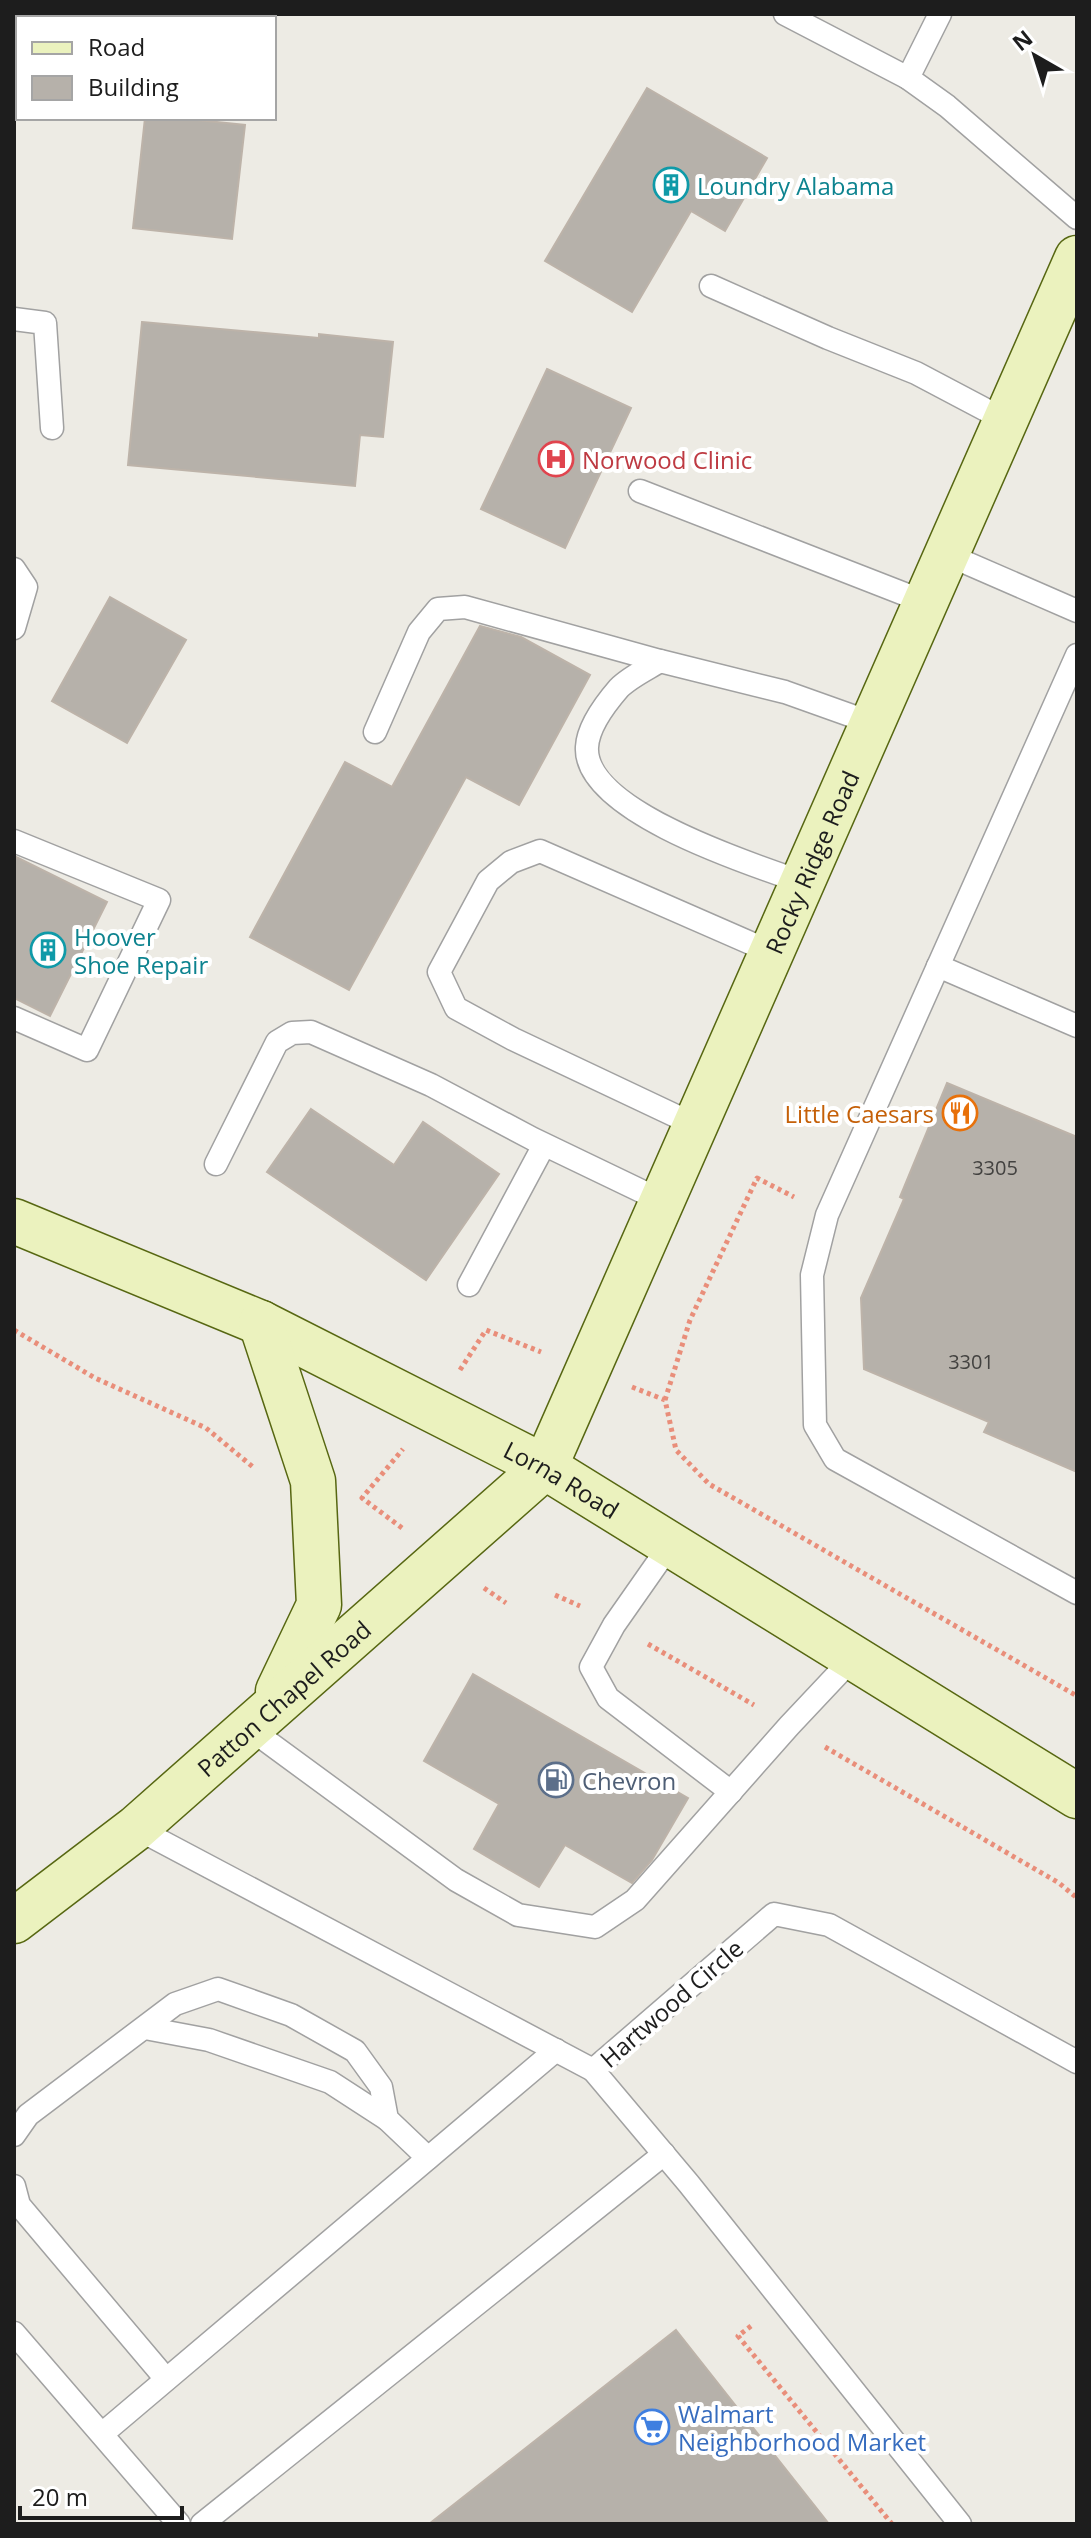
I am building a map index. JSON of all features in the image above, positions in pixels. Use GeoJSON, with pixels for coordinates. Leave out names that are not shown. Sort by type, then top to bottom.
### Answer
{"type":"FeatureCollection","features":[{"type":"Feature","properties":{"kind":"main road","name":"Rocky Ridge Road"},"geometry":{"type":"LineString","coordinates":[[545,1467],[1077,258]]}},
{"type":"Feature","properties":{"kind":"main road","name":"Lorna Road"},"geometry":{"type":"LineString","coordinates":[[14,1221],[261,1323],[545,1467],[1077,1796]]}},
{"type":"Feature","properties":{"kind":"main road"},"geometry":{"type":"LineString","coordinates":[[259,1719],[319,1605],[313,1481],[261,1323]]}},
{"type":"Feature","properties":{"kind":"main road","name":"Patton Chapel Road"},"geometry":{"type":"LineString","coordinates":[[14,1921],[136,1828],[545,1467]]}},
{"type":"Feature","properties":{"kind":"lane"},"geometry":{"type":"LineString","coordinates":[[785,14],[908,78],[947,106],[1077,218]]}},
{"type":"Feature","properties":{"kind":"lane"},"geometry":{"type":"LineString","coordinates":[[908,78],[940,14]]}},
{"type":"Feature","properties":{"kind":"lane"},"geometry":{"type":"LineString","coordinates":[[711,286],[916,373],[1005,420]]}},
{"type":"Feature","properties":{"kind":"lane"},"geometry":{"type":"LineString","coordinates":[[14,319],[45,323],[52,428]]}},
{"type":"Feature","properties":{"kind":"lane"},"geometry":{"type":"LineString","coordinates":[[640,491],[925,602]]}},
{"type":"Feature","properties":{"kind":"lane"},"geometry":{"type":"LineString","coordinates":[[946,554],[1077,611]]}},
{"type":"Feature","properties":{"kind":"lane"},"geometry":{"type":"LineString","coordinates":[[14,569],[26,587],[14,628]]}},
{"type":"Feature","properties":{"kind":"lane"},"geometry":{"type":"LineString","coordinates":[[375,732],[419,632],[438,609],[465,607],[785,692],[872,723]]}},
{"type":"Feature","properties":{"kind":"lane"},"geometry":{"type":"LineString","coordinates":[[1077,655],[827,1215],[812,1275],[815,1425],[835,1459],[1077,1593]]}},
{"type":"Feature","properties":{"kind":"lane"},"geometry":{"type":"LineString","coordinates":[[660,661],[621,686],[596,720],[587,748],[598,780],[642,815],[717,853],[802,882]]}},
{"type":"Feature","properties":{"kind":"lane"},"geometry":{"type":"LineString","coordinates":[[14,841],[159,900],[87,1050],[14,1018]]}},
{"type":"Feature","properties":{"kind":"lane"},"geometry":{"type":"LineString","coordinates":[[695,1125],[513,1039],[456,1008],[439,972],[488,881],[511,862],[540,851],[771,952]]}},
{"type":"Feature","properties":{"kind":"lane"},"geometry":{"type":"LineString","coordinates":[[938,966],[1077,1026]]}},
{"type":"Feature","properties":{"kind":"lane"},"geometry":{"type":"LineString","coordinates":[[216,1164],[277,1042],[292,1033],[311,1032],[431,1085],[544,1145],[662,1201]]}},
{"type":"Feature","properties":{"kind":"lane"},"geometry":{"type":"LineString","coordinates":[[469,1285],[544,1145]]}},
{"type":"Feature","properties":{"kind":"lane"},"geometry":{"type":"LineString","coordinates":[[670,1545],[614,1625],[591,1667],[608,1698],[731,1792]]}},
{"type":"Feature","properties":{"kind":"lane"},"geometry":{"type":"LineString","coordinates":[[259,1719],[456,1880],[518,1915],[595,1927],[635,1900],[853,1658]]}},
{"type":"Feature","properties":{"kind":"lane","name":"Hartwood Circle"},"geometry":{"type":"LineString","coordinates":[[136,1828],[593,2070],[774,1914],[829,1925],[1077,2062]]}},
{"type":"Feature","properties":{"kind":"lane"},"geometry":{"type":"LineString","coordinates":[[14,2135],[28,2115],[175,2004],[218,1989],[291,2015],[355,2051],[381,2087],[387,2119]]}},
{"type":"Feature","properties":{"kind":"lane"},"geometry":{"type":"LineString","coordinates":[[145,2028],[209,2040],[330,2082],[387,2119],[428,2158]]}},
{"type":"Feature","properties":{"kind":"lane"},"geometry":{"type":"LineString","coordinates":[[102,2434],[556,2050]]}},
{"type":"Feature","properties":{"kind":"lane"},"geometry":{"type":"LineString","coordinates":[[593,2070],[664,2154],[960,2524]]}},
{"type":"Feature","properties":{"kind":"lane"},"geometry":{"type":"LineString","coordinates":[[202,2524],[664,2154]]}},
{"type":"Feature","properties":{"kind":"lane"},"geometry":{"type":"LineString","coordinates":[[14,2186],[19,2205],[166,2379]]}},
{"type":"Feature","properties":{"kind":"lane"},"geometry":{"type":"LineString","coordinates":[[14,2333],[179,2524]]}},
{"type":"Feature","properties":{"kind":"path"},"geometry":{"type":"LineString","coordinates":[[827,1215],[757,1178],[690,1320],[665,1400],[676,1450],[709,1484],[1077,1696]]}},
{"type":"Feature","properties":{"kind":"path"},"geometry":{"type":"LineString","coordinates":[[14,1330],[95,1378],[206,1428],[271,1481],[313,1481],[362,1498]]}},
{"type":"Feature","properties":{"kind":"path"},"geometry":{"type":"LineString","coordinates":[[587,1370],[665,1400]]}},
{"type":"Feature","properties":{"kind":"path"},"geometry":{"type":"LineString","coordinates":[[783,2302],[738,2336],[892,2524]]}},
{"type":"Feature","properties":{"kind":"building","name":"Loundry Alabama"},"geometry":{"type":"Polygon","coordinates":[[[647,88],[767,158],[725,231],[691,211],[632,312],[545,261],[647,88]]]}},
{"type":"Feature","properties":{"kind":"building"},"geometry":{"type":"Polygon","coordinates":[[[145,120],[197,120],[245,125],[232,239],[133,228],[145,120]]]}},
{"type":"Feature","properties":{"kind":"building"},"geometry":{"type":"Polygon","coordinates":[[[142,322],[393,342],[383,437],[360,435],[355,486],[128,465],[142,322]]]}},
{"type":"Feature","properties":{"kind":"building","name":"Norwood Clinic"},"geometry":{"type":"Polygon","coordinates":[[[547,369],[631,408],[565,548],[481,509],[547,369]]]}},
{"type":"Feature","properties":{"kind":"building"},"geometry":{"type":"Polygon","coordinates":[[[110,597],[186,640],[127,743],[52,701],[110,597]]]}},
{"type":"Feature","properties":{"kind":"building"},"geometry":{"type":"Polygon","coordinates":[[[480,626],[521,637],[590,675],[519,805],[466,777],[349,990],[250,937],[345,762],[392,787],[480,626]]]}},
{"type":"Feature","properties":{"kind":"building","name":"Hoover Shoe Repair"},"geometry":{"type":"Polygon","coordinates":[[[14,856],[107,902],[50,1016],[14,998],[14,856]]]}},
{"type":"Feature","properties":{"kind":"building"},"geometry":{"type":"Polygon","coordinates":[[[947,1083],[1077,1137],[1077,1472],[984,1432],[989,1422],[864,1369],[861,1298],[904,1199],[900,1197],[947,1083]]]}},
{"type":"Feature","properties":{"kind":"building"},"geometry":{"type":"Polygon","coordinates":[[[311,1109],[394,1165],[423,1122],[499,1174],[426,1280],[267,1172],[311,1109]]]}},
{"type":"Feature","properties":{"kind":"building","name":"Chevron"},"geometry":{"type":"Polygon","coordinates":[[[473,1674],[688,1798],[652,1860],[632,1883],[565,1845],[539,1887],[474,1849],[499,1804],[424,1761],[473,1674]]]}},
{"type":"Feature","properties":{"kind":"building","name":"Walmart Neighborhood Market"},"geometry":{"type":"Polygon","coordinates":[[[676,2330],[829,2524],[429,2524],[676,2330]]]}},
{"type":"Feature","properties":{"kind":"place","name":"Loundry Alabama"},"geometry":{"type":"Point","coordinates":[671,185]}},
{"type":"Feature","properties":{"kind":"place","name":"Norwood Clinic"},"geometry":{"type":"Point","coordinates":[556,459]}},
{"type":"Feature","properties":{"kind":"place","name":"Hoover Shoe Repair"},"geometry":{"type":"Point","coordinates":[48,950]}},
{"type":"Feature","properties":{"kind":"place","name":"Little Caesars"},"geometry":{"type":"Point","coordinates":[960,1113]}},
{"type":"Feature","properties":{"kind":"place","name":"Chevron"},"geometry":{"type":"Point","coordinates":[556,1780]}},
{"type":"Feature","properties":{"kind":"place","name":"Walmart Neighborhood Market"},"geometry":{"type":"Point","coordinates":[652,2427]}}]}
